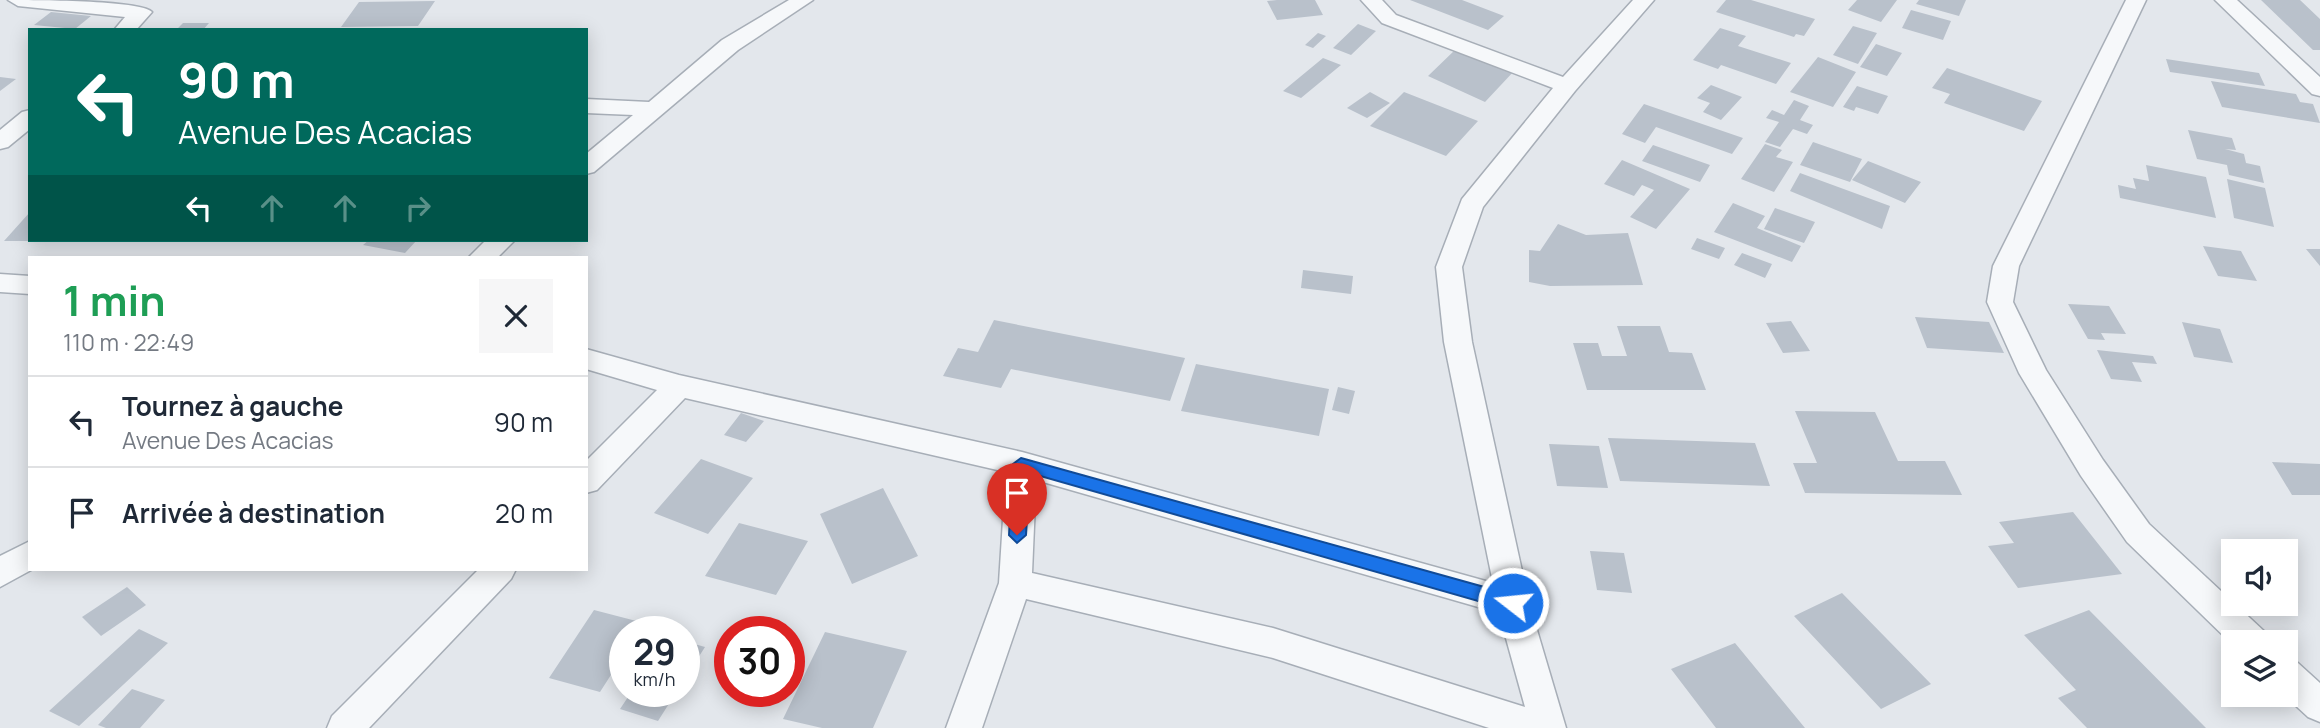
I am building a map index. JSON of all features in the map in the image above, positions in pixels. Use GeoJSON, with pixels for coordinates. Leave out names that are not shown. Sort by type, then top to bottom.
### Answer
{"type":"FeatureCollection","features":[{"type":"Feature","properties":{"kind":"street"},"geometry":{"type":"LineString","coordinates":[[18,0],[148,6]]}},
{"type":"Feature","properties":{"kind":"street"},"geometry":{"type":"LineString","coordinates":[[588,165],[730,45],[803,0]]}},
{"type":"Feature","properties":{"kind":"street"},"geometry":{"type":"LineString","coordinates":[[1371,0],[1389,19],[1567,86]]}},
{"type":"Feature","properties":{"kind":"street"},"geometry":{"type":"LineString","coordinates":[[1548,728],[1513,603],[1458,342],[1449,267],[1471,205],[1567,86],[1644,0]]}},
{"type":"Feature","properties":{"kind":"street"},"geometry":{"type":"LineString","coordinates":[[2136,0],[2006,266],[2000,302],[2034,373],[2092,468],[2138,534],[2240,630]]}},
{"type":"Feature","properties":{"kind":"street"},"geometry":{"type":"LineString","coordinates":[[2225,0],[2320,89]]}},
{"type":"Feature","properties":{"kind":"street"},"geometry":{"type":"LineString","coordinates":[[126,28],[148,6]]}},
{"type":"Feature","properties":{"kind":"street"},"geometry":{"type":"LineString","coordinates":[[588,106],[653,109]]}},
{"type":"Feature","properties":{"kind":"street"},"geometry":{"type":"LineString","coordinates":[[0,142],[28,119]]}},
{"type":"Feature","properties":{"kind":"street"},"geometry":{"type":"LineString","coordinates":[[483,256],[500,242]]}},
{"type":"Feature","properties":{"kind":"street"},"geometry":{"type":"LineString","coordinates":[[0,283],[28,285]]}},
{"type":"Feature","properties":{"kind":"street"},"geometry":{"type":"LineString","coordinates":[[588,360],[679,386],[1021,464],[1513,603]]}},
{"type":"Feature","properties":{"kind":"street"},"geometry":{"type":"LineString","coordinates":[[588,479],[679,386]]}},
{"type":"Feature","properties":{"kind":"street"},"geometry":{"type":"LineString","coordinates":[[964,728],[1015,583],[1021,464]]}},
{"type":"Feature","properties":{"kind":"street"},"geometry":{"type":"LineString","coordinates":[[0,573],[28,555]]}},
{"type":"Feature","properties":{"kind":"street"},"geometry":{"type":"LineString","coordinates":[[345,728],[498,571]]}},
{"type":"Feature","properties":{"kind":"street"},"geometry":{"type":"LineString","coordinates":[[1015,583],[1273,643],[1539,728]]}},
{"type":"Feature","properties":{"kind":"street"},"geometry":{"type":"LineString","coordinates":[[2298,685],[2320,706]]}},
{"type":"Feature","properties":{"kind":"building"},"geometry":{"type":"Polygon","coordinates":[[[1315,0],[1323,15],[1277,20],[1267,1],[1315,0]]]}},
{"type":"Feature","properties":{"kind":"building"},"geometry":{"type":"Polygon","coordinates":[[[1410,0],[1462,0],[1504,16],[1488,30],[1410,0]]]}},
{"type":"Feature","properties":{"kind":"building"},"geometry":{"type":"Polygon","coordinates":[[[1726,0],[1751,0],[1815,19],[1804,36],[1796,34],[1794,37],[1716,12],[1726,0]]]}},
{"type":"Feature","properties":{"kind":"building"},"geometry":{"type":"Polygon","coordinates":[[[1857,0],[1897,0],[1881,22],[1848,10],[1857,0]]]}},
{"type":"Feature","properties":{"kind":"building"},"geometry":{"type":"Polygon","coordinates":[[[1919,0],[1966,0],[1959,16],[1916,4],[1919,0]]]}},
{"type":"Feature","properties":{"kind":"building"},"geometry":{"type":"Polygon","coordinates":[[[2261,0],[2300,0],[2320,19],[2320,50],[2313,50],[2261,0]]]}},
{"type":"Feature","properties":{"kind":"building"},"geometry":{"type":"Polygon","coordinates":[[[435,1],[418,26],[341,27],[359,2],[435,1]]]}},
{"type":"Feature","properties":{"kind":"building"},"geometry":{"type":"Polygon","coordinates":[[[1911,10],[1951,21],[1943,40],[1902,28],[1911,10]]]}},
{"type":"Feature","properties":{"kind":"building"},"geometry":{"type":"Polygon","coordinates":[[[51,12],[91,16],[76,28],[34,25],[51,12]]]}},
{"type":"Feature","properties":{"kind":"building"},"geometry":{"type":"Polygon","coordinates":[[[183,23],[209,23],[205,28],[178,28],[183,23]]]}},
{"type":"Feature","properties":{"kind":"building"},"geometry":{"type":"Polygon","coordinates":[[[1358,24],[1376,31],[1351,55],[1333,48],[1358,24]]]}},
{"type":"Feature","properties":{"kind":"building"},"geometry":{"type":"Polygon","coordinates":[[[1853,26],[1877,33],[1858,64],[1833,55],[1853,26]]]}},
{"type":"Feature","properties":{"kind":"building"},"geometry":{"type":"Polygon","coordinates":[[[1720,28],[1746,36],[1738,46],[1791,63],[1776,84],[1721,65],[1718,69],[1693,60],[1720,28]]]}},
{"type":"Feature","properties":{"kind":"building"},"geometry":{"type":"Polygon","coordinates":[[[1318,33],[1326,36],[1313,48],[1305,45],[1318,33]]]}},
{"type":"Feature","properties":{"kind":"building"},"geometry":{"type":"Polygon","coordinates":[[[1876,44],[1902,53],[1887,76],[1860,67],[1876,44]]]}},
{"type":"Feature","properties":{"kind":"building"},"geometry":{"type":"Polygon","coordinates":[[[1456,49],[1515,70],[1485,102],[1428,76],[1456,49]]]}},
{"type":"Feature","properties":{"kind":"building"},"geometry":{"type":"Polygon","coordinates":[[[1818,57],[1856,72],[1833,107],[1790,92],[1818,57]]]}},
{"type":"Feature","properties":{"kind":"building"},"geometry":{"type":"Polygon","coordinates":[[[1323,58],[1341,65],[1301,98],[1283,91],[1323,58]]]}},
{"type":"Feature","properties":{"kind":"building"},"geometry":{"type":"Polygon","coordinates":[[[2166,59],[2259,73],[2265,86],[2170,72],[2166,59]]]}},
{"type":"Feature","properties":{"kind":"building"},"geometry":{"type":"Polygon","coordinates":[[[1947,68],[2042,101],[2024,131],[1944,103],[1950,94],[1932,88],[1947,68]]]}},
{"type":"Feature","properties":{"kind":"building"},"geometry":{"type":"Polygon","coordinates":[[[0,77],[16,79],[0,91],[0,77]]]}},
{"type":"Feature","properties":{"kind":"building"},"geometry":{"type":"Polygon","coordinates":[[[2211,81],[2296,94],[2300,102],[2313,104],[2320,123],[2222,107],[2211,81]]]}},
{"type":"Feature","properties":{"kind":"building"},"geometry":{"type":"Polygon","coordinates":[[[1711,85],[1742,97],[1721,120],[1703,112],[1710,103],[1697,98],[1711,85]]]}},
{"type":"Feature","properties":{"kind":"building"},"geometry":{"type":"Polygon","coordinates":[[[1857,86],[1888,96],[1878,114],[1856,107],[1854,111],[1843,107],[1857,86]]]}},
{"type":"Feature","properties":{"kind":"building"},"geometry":{"type":"Polygon","coordinates":[[[1370,92],[1390,103],[1367,118],[1347,108],[1370,92]]]}},
{"type":"Feature","properties":{"kind":"building"},"geometry":{"type":"Polygon","coordinates":[[[1404,92],[1478,121],[1446,156],[1370,126],[1404,92]]]}},
{"type":"Feature","properties":{"kind":"building"},"geometry":{"type":"Polygon","coordinates":[[[1794,100],[1809,106],[1800,120],[1813,125],[1807,134],[1793,129],[1780,147],[1765,142],[1779,122],[1766,118],[1772,110],[1784,115],[1794,100]]]}},
{"type":"Feature","properties":{"kind":"building"},"geometry":{"type":"Polygon","coordinates":[[[1644,104],[1743,138],[1732,154],[1656,127],[1645,143],[1622,134],[1644,104]]]}},
{"type":"Feature","properties":{"kind":"building"},"geometry":{"type":"Polygon","coordinates":[[[2188,130],[2232,138],[2236,150],[2225,149],[2244,154],[2246,163],[2260,166],[2264,183],[2229,175],[2227,165],[2197,159],[2188,130]]]}},
{"type":"Feature","properties":{"kind":"building"},"geometry":{"type":"Polygon","coordinates":[[[1813,142],[1862,159],[1850,182],[1800,165],[1813,142]]]}},
{"type":"Feature","properties":{"kind":"building"},"geometry":{"type":"Polygon","coordinates":[[[1765,144],[1782,150],[1776,157],[1793,162],[1774,192],[1741,179],[1765,144]]]}},
{"type":"Feature","properties":{"kind":"building"},"geometry":{"type":"Polygon","coordinates":[[[1653,145],[1710,165],[1700,182],[1642,161],[1653,145]]]}},
{"type":"Feature","properties":{"kind":"building"},"geometry":{"type":"Polygon","coordinates":[[[1622,160],[1690,189],[1656,229],[1630,217],[1654,190],[1642,185],[1634,196],[1604,184],[1622,160]]]}},
{"type":"Feature","properties":{"kind":"building"},"geometry":{"type":"Polygon","coordinates":[[[1868,161],[1921,182],[1905,203],[1852,180],[1868,161]]]}},
{"type":"Feature","properties":{"kind":"building"},"geometry":{"type":"Polygon","coordinates":[[[2146,165],[2206,177],[2216,218],[2120,198],[2118,185],[2136,189],[2133,178],[2149,181],[2146,165]]]}},
{"type":"Feature","properties":{"kind":"building"},"geometry":{"type":"Polygon","coordinates":[[[1800,173],[1890,206],[1882,229],[1790,191],[1800,173]]]}},
{"type":"Feature","properties":{"kind":"building"},"geometry":{"type":"Polygon","coordinates":[[[2227,179],[2265,188],[2274,227],[2234,218],[2227,179]]]}},
{"type":"Feature","properties":{"kind":"building"},"geometry":{"type":"Polygon","coordinates":[[[1733,203],[1765,216],[1757,228],[1801,246],[1792,262],[1714,232],[1733,203]]]}},
{"type":"Feature","properties":{"kind":"building"},"geometry":{"type":"Polygon","coordinates":[[[1775,208],[1815,222],[1804,243],[1764,229],[1775,208]]]}},
{"type":"Feature","properties":{"kind":"building"},"geometry":{"type":"Polygon","coordinates":[[[28,214],[28,241],[4,241],[28,214]]]}},
{"type":"Feature","properties":{"kind":"building"},"geometry":{"type":"Polygon","coordinates":[[[1558,224],[1586,235],[1628,233],[1643,285],[1550,286],[1529,282],[1529,250],[1540,251],[1558,224]]]}},
{"type":"Feature","properties":{"kind":"building"},"geometry":{"type":"Polygon","coordinates":[[[1697,238],[1725,248],[1719,259],[1691,249],[1697,238]]]}},
{"type":"Feature","properties":{"kind":"building"},"geometry":{"type":"Polygon","coordinates":[[[367,242],[415,242],[405,253],[363,245],[367,242]]]}},
{"type":"Feature","properties":{"kind":"building"},"geometry":{"type":"Polygon","coordinates":[[[2203,246],[2241,251],[2257,281],[2218,276],[2203,246]]]}},
{"type":"Feature","properties":{"kind":"building"},"geometry":{"type":"Polygon","coordinates":[[[2306,249],[2320,249],[2320,266],[2306,249]]]}},
{"type":"Feature","properties":{"kind":"building"},"geometry":{"type":"Polygon","coordinates":[[[1742,253],[1772,264],[1765,278],[1734,265],[1742,253]]]}},
{"type":"Feature","properties":{"kind":"building"},"geometry":{"type":"Polygon","coordinates":[[[1303,270],[1353,276],[1351,294],[1301,288],[1303,270]]]}},
{"type":"Feature","properties":{"kind":"building"},"geometry":{"type":"Polygon","coordinates":[[[2068,304],[2109,306],[2126,334],[2101,333],[2105,340],[2088,339],[2068,304]]]}},
{"type":"Feature","properties":{"kind":"building"},"geometry":{"type":"Polygon","coordinates":[[[1915,317],[1989,322],[2004,353],[1927,348],[1915,317]]]}},
{"type":"Feature","properties":{"kind":"building"},"geometry":{"type":"Polygon","coordinates":[[[994,320],[1185,358],[1170,401],[1011,369],[1001,388],[943,376],[958,348],[978,352],[994,320]]]}},
{"type":"Feature","properties":{"kind":"building"},"geometry":{"type":"Polygon","coordinates":[[[1791,321],[1810,351],[1783,353],[1766,323],[1791,321]]]}},
{"type":"Feature","properties":{"kind":"building"},"geometry":{"type":"Polygon","coordinates":[[[2182,322],[2220,329],[2233,363],[2194,357],[2182,322]]]}},
{"type":"Feature","properties":{"kind":"building"},"geometry":{"type":"Polygon","coordinates":[[[1617,326],[1660,326],[1669,352],[1692,353],[1706,390],[1587,390],[1573,343],[1598,343],[1602,356],[1627,356],[1617,326]]]}},
{"type":"Feature","properties":{"kind":"building"},"geometry":{"type":"Polygon","coordinates":[[[2097,350],[2153,356],[2157,364],[2132,362],[2142,382],[2111,379],[2097,350]]]}},
{"type":"Feature","properties":{"kind":"building"},"geometry":{"type":"Polygon","coordinates":[[[1196,364],[1329,389],[1319,436],[1181,411],[1196,364]]]}},
{"type":"Feature","properties":{"kind":"building"},"geometry":{"type":"Polygon","coordinates":[[[1338,387],[1355,391],[1349,414],[1332,410],[1338,387]]]}},
{"type":"Feature","properties":{"kind":"building"},"geometry":{"type":"Polygon","coordinates":[[[1795,411],[1875,412],[1898,461],[1945,461],[1962,495],[1805,493],[1793,463],[1817,463],[1795,411]]]}},
{"type":"Feature","properties":{"kind":"building"},"geometry":{"type":"Polygon","coordinates":[[[741,413],[764,421],[746,442],[724,435],[741,413]]]}},
{"type":"Feature","properties":{"kind":"building"},"geometry":{"type":"Polygon","coordinates":[[[1608,438],[1755,443],[1770,486],[1620,481],[1608,438]]]}},
{"type":"Feature","properties":{"kind":"building"},"geometry":{"type":"Polygon","coordinates":[[[1549,444],[1599,446],[1608,488],[1557,486],[1549,444]]]}},
{"type":"Feature","properties":{"kind":"building"},"geometry":{"type":"Polygon","coordinates":[[[701,459],[753,478],[708,534],[654,513],[701,459]]]}},
{"type":"Feature","properties":{"kind":"building"},"geometry":{"type":"Polygon","coordinates":[[[2272,462],[2320,464],[2320,495],[2292,495],[2272,462]]]}},
{"type":"Feature","properties":{"kind":"building"},"geometry":{"type":"Polygon","coordinates":[[[883,488],[918,556],[852,584],[820,514],[883,488]]]}},
{"type":"Feature","properties":{"kind":"building"},"geometry":{"type":"Polygon","coordinates":[[[2073,512],[2122,574],[2018,588],[1988,546],[2014,543],[1999,522],[2073,512]]]}},
{"type":"Feature","properties":{"kind":"building"},"geometry":{"type":"Polygon","coordinates":[[[739,523],[808,541],[776,595],[705,576],[739,523]]]}},
{"type":"Feature","properties":{"kind":"building"},"geometry":{"type":"Polygon","coordinates":[[[1590,551],[1624,553],[1632,593],[1597,590],[1590,551]]]}},
{"type":"Feature","properties":{"kind":"building"},"geometry":{"type":"Polygon","coordinates":[[[127,587],[146,605],[101,636],[82,617],[127,587]]]}},
{"type":"Feature","properties":{"kind":"building"},"geometry":{"type":"Polygon","coordinates":[[[1842,593],[1931,684],[1881,709],[1794,616],[1842,593]]]}},
{"type":"Feature","properties":{"kind":"building"},"geometry":{"type":"Polygon","coordinates":[[[594,610],[617,616],[609,616],[609,678],[600,692],[549,678],[594,610]]]}},
{"type":"Feature","properties":{"kind":"building"},"geometry":{"type":"Polygon","coordinates":[[[2089,610],[2206,728],[2087,728],[2058,698],[2076,690],[2024,635],[2089,610]]]}},
{"type":"Feature","properties":{"kind":"building"},"geometry":{"type":"Polygon","coordinates":[[[139,629],[168,643],[79,726],[49,711],[139,629]]]}},
{"type":"Feature","properties":{"kind":"building"},"geometry":{"type":"Polygon","coordinates":[[[825,632],[907,651],[873,728],[822,728],[783,719],[789,707],[805,707],[805,673],[825,632]]]}},
{"type":"Feature","properties":{"kind":"building"},"geometry":{"type":"Polygon","coordinates":[[[1735,643],[1805,728],[1716,728],[1671,669],[1735,643]]]}},
{"type":"Feature","properties":{"kind":"building"},"geometry":{"type":"Polygon","coordinates":[[[132,689],[165,700],[140,728],[106,728],[98,725],[132,689]]]}},
{"type":"Feature","properties":{"kind":"building"},"geometry":{"type":"Polygon","coordinates":[[[621,707],[667,707],[658,721],[620,709],[621,707]]]}},
{"type":"Feature","properties":{"kind":"route"},"geometry":{"type":"LineString","coordinates":[[1017,535],[1021,464],[1513,603]]}}]}
